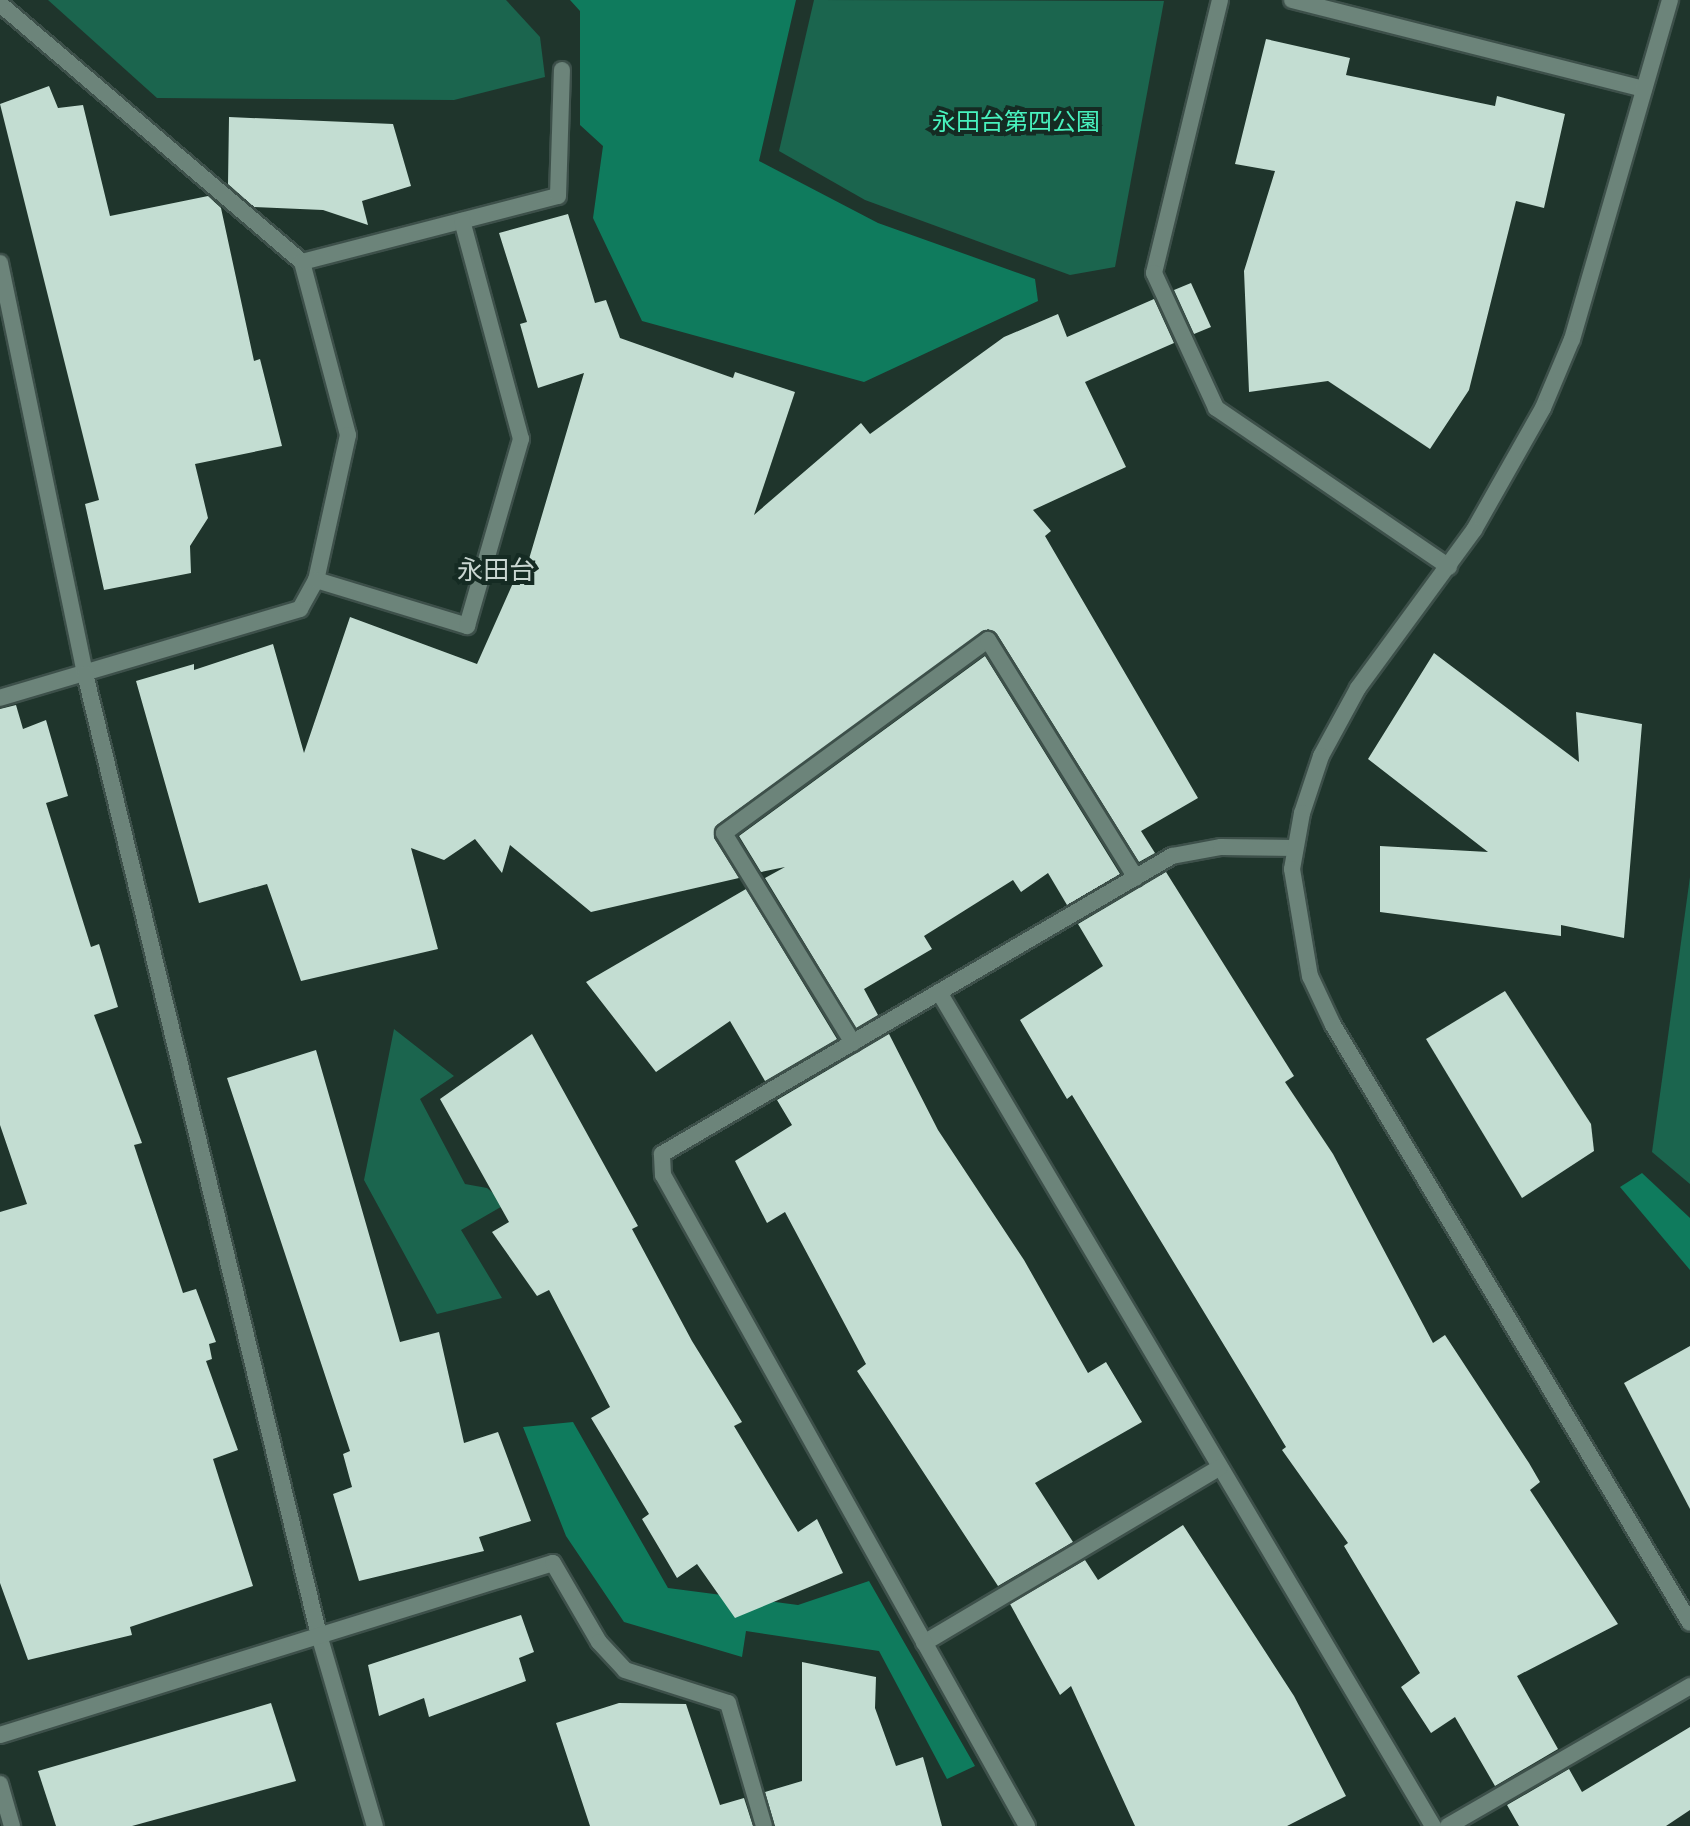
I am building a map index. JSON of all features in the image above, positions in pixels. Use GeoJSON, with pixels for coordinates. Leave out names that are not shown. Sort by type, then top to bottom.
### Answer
{"type":"FeatureCollection","features":[{"type":"Feature","properties":{"kind":"street"},"geometry":{"type":"LineString","coordinates":[[1220,0],[1154,273],[1216,408],[1449,567]]}},
{"type":"Feature","properties":{"kind":"street"},"geometry":{"type":"LineString","coordinates":[[1292,0],[1644,89]]}},
{"type":"Feature","properties":{"kind":"street"},"geometry":{"type":"LineString","coordinates":[[1670,0],[1572,339],[1543,408],[1449,567],[1358,688],[1321,756],[1292,869],[1298,922],[1310,976],[1333,1025],[1690,1623]]}},
{"type":"Feature","properties":{"kind":"street"},"geometry":{"type":"LineString","coordinates":[[0,4],[302,262],[348,435],[316,580],[300,609],[0,698]]}},
{"type":"Feature","properties":{"kind":"street"},"geometry":{"type":"LineString","coordinates":[[302,262],[558,196],[562,70]]}},
{"type":"Feature","properties":{"kind":"street"},"geometry":{"type":"LineString","coordinates":[[316,580],[467,626],[521,439],[462,221]]}},
{"type":"Feature","properties":{"kind":"street"},"geometry":{"type":"LineString","coordinates":[[0,263],[85,674],[319,1635],[375,1826]]}},
{"type":"Feature","properties":{"kind":"street"},"geometry":{"type":"LineString","coordinates":[[853,1043],[724,833],[988,640],[1136,878]]}},
{"type":"Feature","properties":{"kind":"street"},"geometry":{"type":"LineString","coordinates":[[1027,1826],[663,1175],[662,1154],[1172,856],[1221,847],[1295,848]]}},
{"type":"Feature","properties":{"kind":"street"},"geometry":{"type":"LineString","coordinates":[[939,992],[1433,1826]]}},
{"type":"Feature","properties":{"kind":"street"},"geometry":{"type":"LineString","coordinates":[[924,1643],[1220,1467]]}},
{"type":"Feature","properties":{"kind":"street"},"geometry":{"type":"LineString","coordinates":[[0,1735],[553,1563],[599,1642],[625,1670],[728,1703],[764,1826]]}},
{"type":"Feature","properties":{"kind":"street"},"geometry":{"type":"LineString","coordinates":[[1448,1826],[1690,1686]]}},
{"type":"Feature","properties":{"kind":"street"},"geometry":{"type":"LineString","coordinates":[[0,1784],[12,1826]]}},
{"type":"Feature","properties":{"kind":"green space"},"geometry":{"type":"Polygon","coordinates":[[[48,0],[506,0],[540,37],[545,77],[454,100],[157,98],[48,0]]]}},
{"type":"Feature","properties":{"kind":"green space"},"geometry":{"type":"Polygon","coordinates":[[[570,0],[796,0],[759,161],[878,223],[1035,279],[1038,301],[864,382],[642,321],[593,218],[603,146],[580,125],[580,11],[570,0]]]}},
{"type":"Feature","properties":{"kind":"green space","name":"永田台第四公園"},"geometry":{"type":"Polygon","coordinates":[[[814,0],[1164,1],[1115,267],[1070,275],[865,200],[779,151],[814,0]]]}},
{"type":"Feature","properties":{"kind":"green space"},"geometry":{"type":"Polygon","coordinates":[[[1690,877],[1690,1184],[1652,1152],[1690,877]]]}},
{"type":"Feature","properties":{"kind":"green space"},"geometry":{"type":"Polygon","coordinates":[[[394,1029],[454,1076],[420,1099],[465,1184],[487,1188],[506,1204],[461,1230],[502,1298],[437,1314],[364,1180],[394,1029]]]}},
{"type":"Feature","properties":{"kind":"green space"},"geometry":{"type":"Polygon","coordinates":[[[1642,1173],[1690,1218],[1690,1270],[1620,1187],[1642,1173]]]}},
{"type":"Feature","properties":{"kind":"green space"},"geometry":{"type":"Polygon","coordinates":[[[573,1422],[668,1588],[798,1605],[869,1581],[975,1766],[947,1779],[879,1651],[746,1631],[742,1657],[624,1622],[566,1536],[523,1427],[573,1422]]]}},
{"type":"Feature","properties":{"kind":"building"},"geometry":{"type":"Polygon","coordinates":[[[1266,39],[1350,58],[1346,75],[1495,106],[1497,96],[1565,114],[1544,208],[1516,201],[1469,390],[1430,449],[1328,381],[1249,392],[1244,271],[1275,171],[1235,164],[1266,39]]]}},
{"type":"Feature","properties":{"kind":"building"},"geometry":{"type":"Polygon","coordinates":[[[49,86],[58,108],[83,105],[110,216],[208,196],[221,208],[254,361],[260,359],[282,446],[195,464],[208,518],[190,546],[191,573],[104,590],[85,504],[99,500],[0,104],[49,86]]]}},
{"type":"Feature","properties":{"kind":"building"},"geometry":{"type":"Polygon","coordinates":[[[229,117],[393,124],[411,186],[362,201],[368,225],[323,210],[254,207],[228,184],[229,117]]]}},
{"type":"Feature","properties":{"kind":"building"},"geometry":{"type":"Polygon","coordinates":[[[568,214],[595,303],[606,300],[620,338],[733,378],[735,372],[795,392],[754,515],[861,423],[870,434],[1004,337],[1058,314],[1067,337],[1154,299],[1174,343],[1085,382],[1126,467],[1033,510],[1051,531],[1045,536],[1198,798],[1141,831],[1155,853],[1139,862],[997,634],[988,629],[717,825],[714,838],[739,878],[591,912],[510,845],[502,873],[475,839],[444,860],[411,848],[438,949],[301,981],[267,884],[199,903],[136,681],[194,664],[194,670],[273,644],[304,753],[350,617],[477,664],[521,565],[529,559],[584,373],[538,388],[520,324],[527,322],[499,233],[568,214]]]}},
{"type":"Feature","properties":{"kind":"building"},"geometry":{"type":"Polygon","coordinates":[[[1191,283],[1211,327],[1194,334],[1174,290],[1191,283]]]}},
{"type":"Feature","properties":{"kind":"building"},"geometry":{"type":"Polygon","coordinates":[[[1434,653],[1579,762],[1576,712],[1642,724],[1624,938],[1561,925],[1561,936],[1380,912],[1380,846],[1488,852],[1368,759],[1434,653]]]}},
{"type":"Feature","properties":{"kind":"building"},"geometry":{"type":"Polygon","coordinates":[[[985,656],[1120,874],[1067,905],[1048,873],[1021,892],[1013,880],[924,936],[932,949],[864,989],[878,1015],[856,1028],[765,878],[785,867],[761,872],[739,836],[985,656]]]}},
{"type":"Feature","properties":{"kind":"building"},"geometry":{"type":"Polygon","coordinates":[[[16,705],[23,729],[46,720],[68,796],[46,803],[91,947],[99,944],[118,1007],[94,1015],[142,1143],[134,1145],[183,1293],[196,1289],[216,1342],[209,1344],[212,1359],[206,1361],[238,1450],[213,1459],[253,1586],[130,1627],[132,1635],[28,1660],[0,1583],[0,1212],[27,1204],[0,1125],[0,709],[16,705]]]}},
{"type":"Feature","properties":{"kind":"building"},"geometry":{"type":"Polygon","coordinates":[[[1166,872],[1294,1076],[1285,1082],[1333,1154],[1433,1343],[1445,1335],[1540,1482],[1530,1490],[1618,1624],[1517,1676],[1558,1749],[1495,1786],[1455,1717],[1431,1733],[1401,1687],[1420,1673],[1344,1546],[1348,1543],[1282,1450],[1286,1447],[1072,1095],[1067,1099],[1020,1020],[1103,966],[1078,924],[1166,872]]]}},
{"type":"Feature","properties":{"kind":"building"},"geometry":{"type":"Polygon","coordinates":[[[746,889],[837,1039],[765,1081],[730,1021],[656,1072],[586,982],[746,889]]]}},
{"type":"Feature","properties":{"kind":"building"},"geometry":{"type":"Polygon","coordinates":[[[1505,991],[1591,1124],[1594,1151],[1522,1198],[1426,1039],[1505,991]]]}},
{"type":"Feature","properties":{"kind":"building"},"geometry":{"type":"Polygon","coordinates":[[[532,1034],[638,1226],[632,1229],[692,1341],[742,1422],[734,1426],[798,1532],[817,1519],[843,1573],[735,1618],[697,1564],[677,1578],[642,1519],[649,1514],[591,1418],[610,1407],[549,1290],[537,1296],[492,1232],[509,1222],[440,1099],[532,1034]]]}},
{"type":"Feature","properties":{"kind":"building"},"geometry":{"type":"Polygon","coordinates":[[[889,1034],[938,1130],[1024,1260],[1088,1373],[1106,1362],[1142,1422],[1035,1483],[1073,1542],[998,1586],[857,1371],[866,1364],[785,1212],[767,1223],[735,1161],[792,1125],[777,1100],[889,1034]]]}},
{"type":"Feature","properties":{"kind":"building"},"geometry":{"type":"Polygon","coordinates":[[[316,1050],[400,1342],[439,1332],[464,1443],[498,1432],[531,1521],[479,1537],[484,1551],[359,1581],[333,1494],[352,1487],[343,1454],[350,1451],[227,1078],[316,1050]]]}},
{"type":"Feature","properties":{"kind":"building"},"geometry":{"type":"Polygon","coordinates":[[[1690,1346],[1690,1509],[1624,1383],[1690,1346]]]}},
{"type":"Feature","properties":{"kind":"building"},"geometry":{"type":"Polygon","coordinates":[[[1183,1525],[1294,1696],[1346,1796],[1287,1826],[1135,1826],[1071,1686],[1060,1695],[1010,1604],[1085,1560],[1098,1580],[1183,1525]]]}},
{"type":"Feature","properties":{"kind":"building"},"geometry":{"type":"Polygon","coordinates":[[[521,1615],[534,1652],[519,1658],[526,1681],[429,1717],[424,1698],[379,1716],[368,1665],[521,1615]]]}},
{"type":"Feature","properties":{"kind":"building"},"geometry":{"type":"Polygon","coordinates":[[[802,1662],[876,1677],[875,1708],[896,1766],[923,1757],[942,1826],[775,1826],[765,1792],[802,1781],[802,1662]]]}},
{"type":"Feature","properties":{"kind":"building"},"geometry":{"type":"Polygon","coordinates":[[[271,1703],[296,1781],[132,1826],[56,1826],[38,1771],[271,1703]]]}},
{"type":"Feature","properties":{"kind":"building"},"geometry":{"type":"Polygon","coordinates":[[[619,1703],[686,1704],[720,1805],[744,1798],[753,1826],[590,1826],[556,1723],[619,1703]]]}},
{"type":"Feature","properties":{"kind":"building"},"geometry":{"type":"Polygon","coordinates":[[[1690,1727],[1690,1810],[1666,1826],[1519,1826],[1507,1805],[1569,1769],[1582,1792],[1690,1727]]]}},
{"type":"Feature","properties":{"kind":"district","name":"永田台"},"geometry":{"type":"Point","coordinates":[496,571]}}]}
